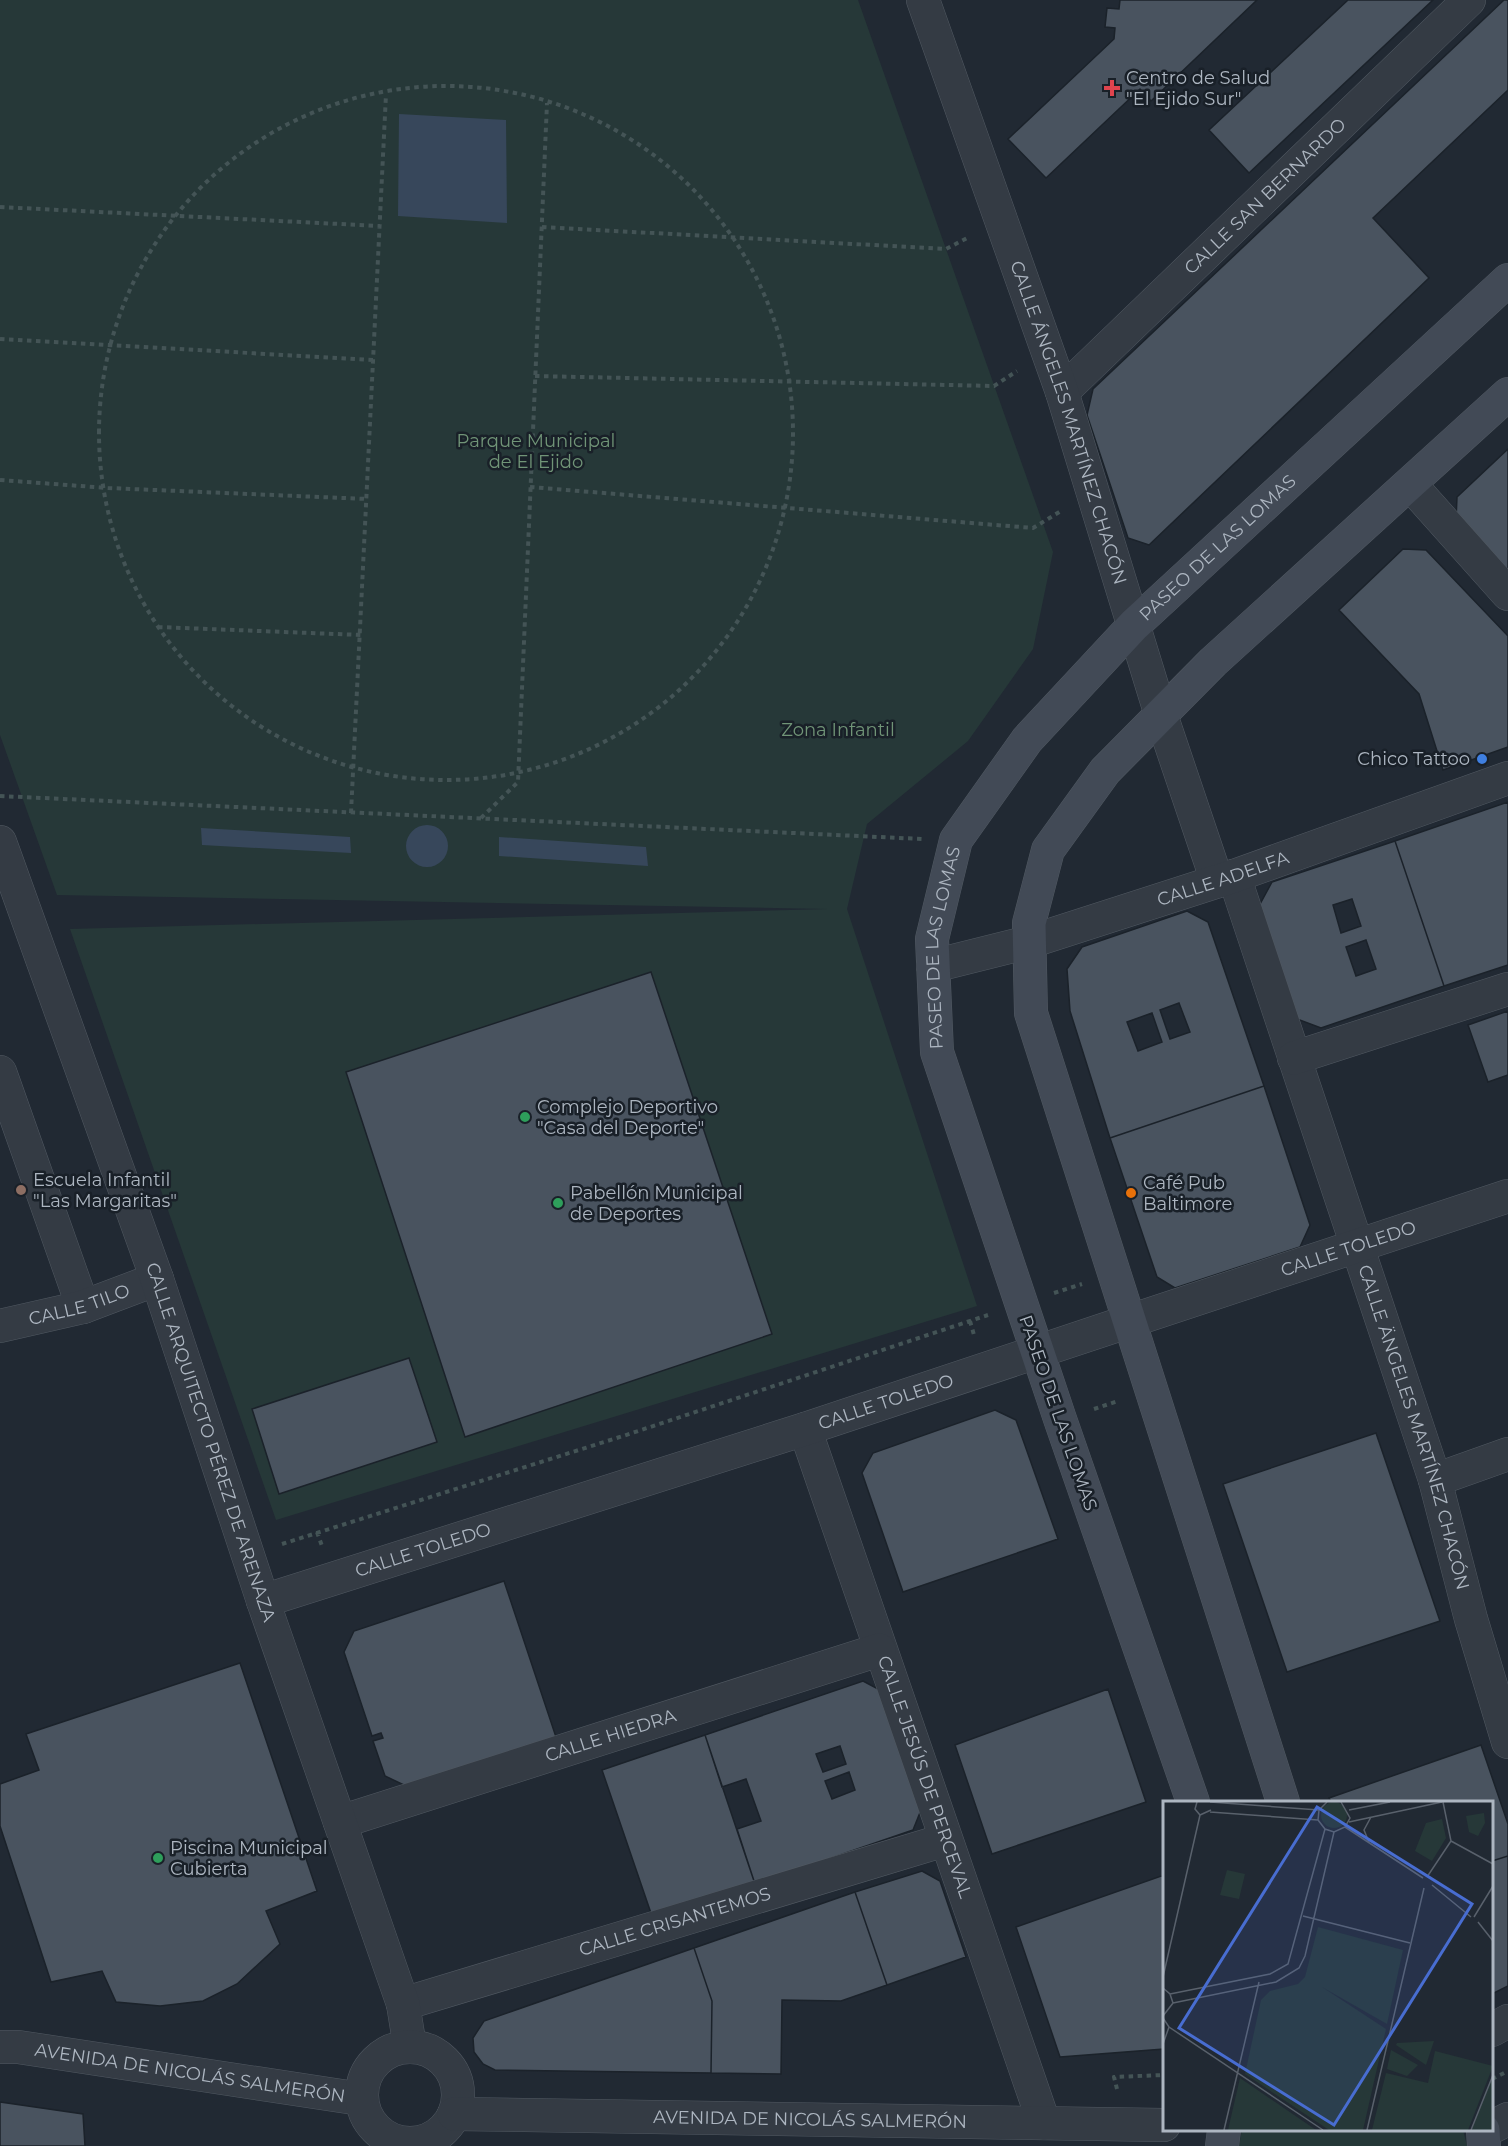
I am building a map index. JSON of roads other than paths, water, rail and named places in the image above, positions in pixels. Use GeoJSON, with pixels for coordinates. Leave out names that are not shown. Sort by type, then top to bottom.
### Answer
{"type":"FeatureCollection","features":[{"type":"Feature","properties":{"kind":"main road","name":"PASEO DE LAS LOMAS"},"geometry":{"type":"LineString","coordinates":[[1192,1801],[1020,1304],[937,1052],[932,939],[956,840],[1027,740],[1134,625],[1508,280]]}},
{"type":"Feature","properties":{"kind":"main road"},"geometry":{"type":"LineString","coordinates":[[1282,1801],[1153,1389],[1031,1013],[1029,923],[1048,850],[1105,771],[1213,662],[1508,394]]}},
{"type":"Feature","properties":{"kind":"main road"},"geometry":{"type":"LineString","coordinates":[[1222,2146],[1224,2131]]}},
{"type":"Feature","properties":{"kind":"street","name":"CALLE ÁNGELES MARTÍNEZ CHACÓN"},"geometry":{"type":"LineString","coordinates":[[923,0],[999,222],[1062,392],[1161,715],[1225,879]]}},
{"type":"Feature","properties":{"kind":"street","name":"CALLE SAN BERNARDO"},"geometry":{"type":"LineString","coordinates":[[1062,392],[1469,0]]}},
{"type":"Feature","properties":{"kind":"street"},"geometry":{"type":"LineString","coordinates":[[1410,484],[1508,594]]}},
{"type":"Feature","properties":{"kind":"street","name":"CALLE ADELFA"},"geometry":{"type":"LineString","coordinates":[[933,966],[1029,942],[1225,879],[1508,778]]}},
{"type":"Feature","properties":{"kind":"street","name":"CALLE ARQUITECTO PÉREZ DE ARENAZA"},"geometry":{"type":"LineString","coordinates":[[0,842],[157,1279],[248,1556],[403,2004],[410,2047]]}},
{"type":"Feature","properties":{"kind":"street","name":"CALLE ÄNGELES MARTÍNEZ CHACÓN"},"geometry":{"type":"LineString","coordinates":[[1225,879],[1294,1058],[1435,1480],[1499,1678],[1508,1742]]}},
{"type":"Feature","properties":{"kind":"street"},"geometry":{"type":"LineString","coordinates":[[1294,1058],[1508,989]]}},
{"type":"Feature","properties":{"kind":"street"},"geometry":{"type":"LineString","coordinates":[[0,1072],[83,1307]]}},
{"type":"Feature","properties":{"kind":"street","name":"CALLE TOLEDO"},"geometry":{"type":"LineString","coordinates":[[263,1600],[805,1429],[1508,1196]]}},
{"type":"Feature","properties":{"kind":"street","name":"CALLE TILO"},"geometry":{"type":"LineString","coordinates":[[0,1326],[83,1307],[157,1279]]}},
{"type":"Feature","properties":{"kind":"street","name":"CALLE JESÚS DE PERCEVAL"},"geometry":{"type":"LineString","coordinates":[[805,1429],[945,1840],[1039,2135]]}},
{"type":"Feature","properties":{"kind":"street"},"geometry":{"type":"LineString","coordinates":[[1435,1480],[1508,1454]]}},
{"type":"Feature","properties":{"kind":"street","name":"CALLE HIEDRA"},"geometry":{"type":"LineString","coordinates":[[340,1822],[879,1650]]}},
{"type":"Feature","properties":{"kind":"street","name":"CALLE CRISANTEMOS"},"geometry":{"type":"LineString","coordinates":[[403,2004],[945,1840]]}},
{"type":"Feature","properties":{"kind":"street"},"geometry":{"type":"LineString","coordinates":[[1493,2029],[1508,2021]]}},
{"type":"Feature","properties":{"kind":"street","name":"AVENIDA DE NICOLÁS SALMERÓN"},"geometry":{"type":"LineString","coordinates":[[6,2043],[361,2099]]}},
{"type":"Feature","properties":{"kind":"street"},"geometry":{"type":"LineString","coordinates":[[410,2047],[425,2049],[439,2057],[450,2068],[456,2083],[458,2099],[440,2133],[417,2142],[402,2142],[387,2137],[374,2127],[365,2114],[361,2099],[363,2083],[369,2068],[380,2056],[394,2049],[410,2047]]}},
{"type":"Feature","properties":{"kind":"street","name":"AVENIDA DE NICOLÁS SALMERÓN"},"geometry":{"type":"LineString","coordinates":[[440,2133],[990,2124],[1039,2135],[1163,2125]]}},
{"type":"Feature","properties":{"kind":"water"},"geometry":{"type":"Polygon","coordinates":[[[399,114],[506,120],[507,223],[398,216],[399,114]]]}},
{"type":"Feature","properties":{"kind":"water"},"geometry":{"type":"Polygon","coordinates":[[[427,825],[435,826],[442,831],[447,838],[447,854],[442,861],[435,866],[427,867],[419,866],[412,861],[407,854],[406,846],[407,838],[412,831],[419,826],[427,825]]]}},
{"type":"Feature","properties":{"kind":"water"},"geometry":{"type":"Polygon","coordinates":[[[201,828],[350,837],[351,853],[202,845],[201,828]]]}},
{"type":"Feature","properties":{"kind":"water"},"geometry":{"type":"Polygon","coordinates":[[[499,837],[646,847],[648,866],[499,856],[499,837]]]}},
{"type":"Feature","properties":{"kind":"place","name":"Centro de Salud \"El Ejido Sur\""},"geometry":{"type":"Point","coordinates":[1112,88]}},
{"type":"Feature","properties":{"kind":"place","name":"Chico Tattoo"},"geometry":{"type":"Point","coordinates":[1482,759]}},
{"type":"Feature","properties":{"kind":"place","name":"Complejo Deportivo \"Casa del Deporte\""},"geometry":{"type":"Point","coordinates":[525,1117]}},
{"type":"Feature","properties":{"kind":"place","name":"Escuela Infantil \"Las Margaritas\""},"geometry":{"type":"Point","coordinates":[21,1190]}},
{"type":"Feature","properties":{"kind":"place","name":"Café Pub Baltimore"},"geometry":{"type":"Point","coordinates":[1131,1193]}},
{"type":"Feature","properties":{"kind":"place","name":"Pabellón Municipal de Deportes"},"geometry":{"type":"Point","coordinates":[558,1203]}},
{"type":"Feature","properties":{"kind":"place","name":"Piscina Municipal Cubierta"},"geometry":{"type":"Point","coordinates":[158,1858]}},
{"type":"Feature","properties":{"kind":"park label","name":"Parque Municipal de El Ejido"},"geometry":{"type":"Point","coordinates":[536,451]}},
{"type":"Feature","properties":{"kind":"park label","name":"Zona Infantil"},"geometry":{"type":"Point","coordinates":[838,730]}}]}
